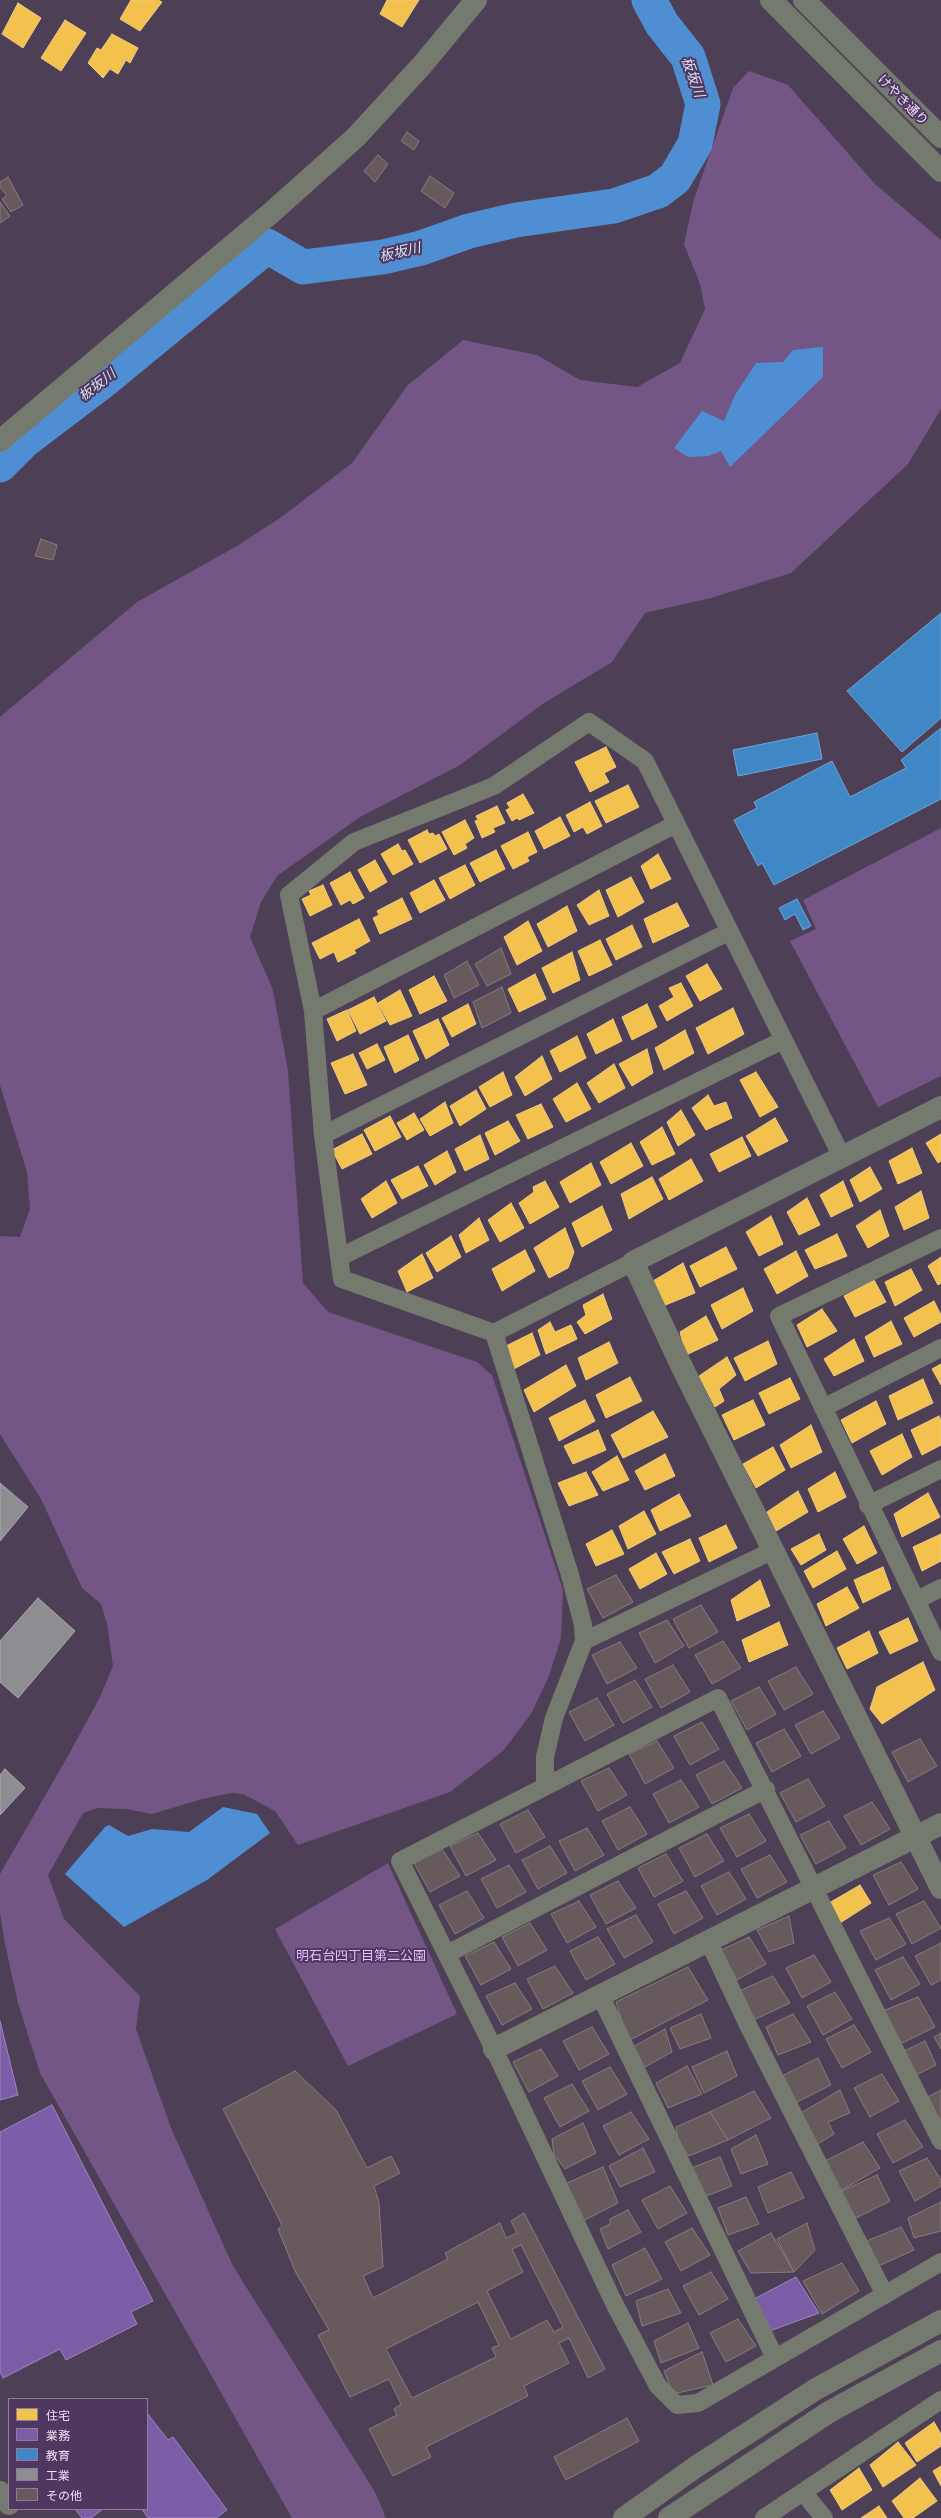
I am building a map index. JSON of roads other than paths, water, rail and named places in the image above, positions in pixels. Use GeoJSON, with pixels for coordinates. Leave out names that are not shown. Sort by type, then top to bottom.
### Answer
{"type":"FeatureCollection","features":[{"type":"Feature","properties":{"kind":"street"},"geometry":{"type":"LineString","coordinates":[[0,441],[271,213],[356,137],[423,64],[476,0]]}},
{"type":"Feature","properties":{"kind":"street"},"geometry":{"type":"LineString","coordinates":[[771,0],[941,171]]}},
{"type":"Feature","properties":{"kind":"street","name":"けやき通り"},"geometry":{"type":"LineString","coordinates":[[804,0],[941,137]]}},
{"type":"Feature","properties":{"kind":"street"},"geometry":{"type":"LineString","coordinates":[[842,1157],[728,932],[645,761],[588,722],[494,786],[354,842],[289,895],[313,1011],[323,1135],[342,1279],[494,1333],[941,1107]]}},
{"type":"Feature","properties":{"kind":"street"},"geometry":{"type":"LineString","coordinates":[[313,1011],[676,824]]}},
{"type":"Feature","properties":{"kind":"street"},"geometry":{"type":"LineString","coordinates":[[323,1135],[728,932]]}},
{"type":"Feature","properties":{"kind":"street"},"geometry":{"type":"LineString","coordinates":[[340,1258],[783,1040]]}},
{"type":"Feature","properties":{"kind":"street"},"geometry":{"type":"LineString","coordinates":[[941,1238],[779,1316],[868,1505],[917,1600],[941,1652]]}},
{"type":"Feature","properties":{"kind":"street"},"geometry":{"type":"LineString","coordinates":[[633,1262],[681,1365],[941,1888]]}},
{"type":"Feature","properties":{"kind":"street"},"geometry":{"type":"LineString","coordinates":[[494,1333],[570,1575],[583,1625],[584,1641],[554,1718],[545,1757],[545,1786]]}},
{"type":"Feature","properties":{"kind":"street"},"geometry":{"type":"LineString","coordinates":[[823,1408],[941,1348]]}},
{"type":"Feature","properties":{"kind":"street"},"geometry":{"type":"LineString","coordinates":[[868,1505],[941,1469]]}},
{"type":"Feature","properties":{"kind":"street"},"geometry":{"type":"LineString","coordinates":[[584,1641],[774,1550]]}},
{"type":"Feature","properties":{"kind":"street"},"geometry":{"type":"LineString","coordinates":[[917,1600],[941,1588]]}},
{"type":"Feature","properties":{"kind":"street"},"geometry":{"type":"LineString","coordinates":[[941,2141],[813,1888],[766,1789],[718,1698],[400,1861],[494,2049],[615,2304],[658,2386],[677,2404],[698,2403],[941,2262]]}},
{"type":"Feature","properties":{"kind":"street"},"geometry":{"type":"LineString","coordinates":[[447,1954],[766,1789]]}},
{"type":"Feature","properties":{"kind":"street"},"geometry":{"type":"LineString","coordinates":[[494,2049],[941,1824]]}},
{"type":"Feature","properties":{"kind":"street"},"geometry":{"type":"LineString","coordinates":[[708,1940],[885,2295]]}},
{"type":"Feature","properties":{"kind":"street"},"geometry":{"type":"LineString","coordinates":[[600,1995],[775,2358]]}},
{"type":"Feature","properties":{"kind":"street"},"geometry":{"type":"LineString","coordinates":[[624,2518],[697,2466],[816,2389],[941,2321]]}},
{"type":"Feature","properties":{"kind":"street"},"geometry":{"type":"LineString","coordinates":[[669,2518],[829,2412],[941,2351]]}},
{"type":"Feature","properties":{"kind":"street"},"geometry":{"type":"LineString","coordinates":[[764,2518],[941,2400]]}},
{"type":"Feature","properties":{"kind":"street"},"geometry":{"type":"LineString","coordinates":[[0,2492],[8,2503]]}},
{"type":"Feature","properties":{"kind":"street"},"geometry":{"type":"LineString","coordinates":[[803,2492],[824,2518]]}},
{"type":"Feature","properties":{"kind":"street"},"geometry":{"type":"LineString","coordinates":[[13,2510],[19,2518]]}},
{"type":"Feature","properties":{"kind":"water"},"geometry":{"type":"Polygon","coordinates":[[[823,347],[823,377],[730,467],[721,451],[709,456],[688,457],[674,448],[702,411],[724,421],[735,395],[756,363],[783,362],[793,350],[823,347]]]}},
{"type":"Feature","properties":{"kind":"water"},"geometry":{"type":"Polygon","coordinates":[[[223,1807],[257,1814],[270,1833],[207,1880],[124,1927],[65,1874],[105,1827],[109,1825],[128,1836],[152,1829],[189,1832],[223,1807]]]}},
{"type":"Feature","properties":{"kind":"waterway","name":"板坂川"},"geometry":{"type":"LineString","coordinates":[[0,465],[25,440],[104,380],[267,246],[303,267],[383,257],[421,248],[469,231],[516,220],[614,206],[658,191],[675,178],[695,144],[703,104],[688,57],[662,24],[649,0]]}},
{"type":"Feature","properties":{"kind":"park label","name":"明石台四丁目第二公園"},"geometry":{"type":"Point","coordinates":[361,1956]}}]}
